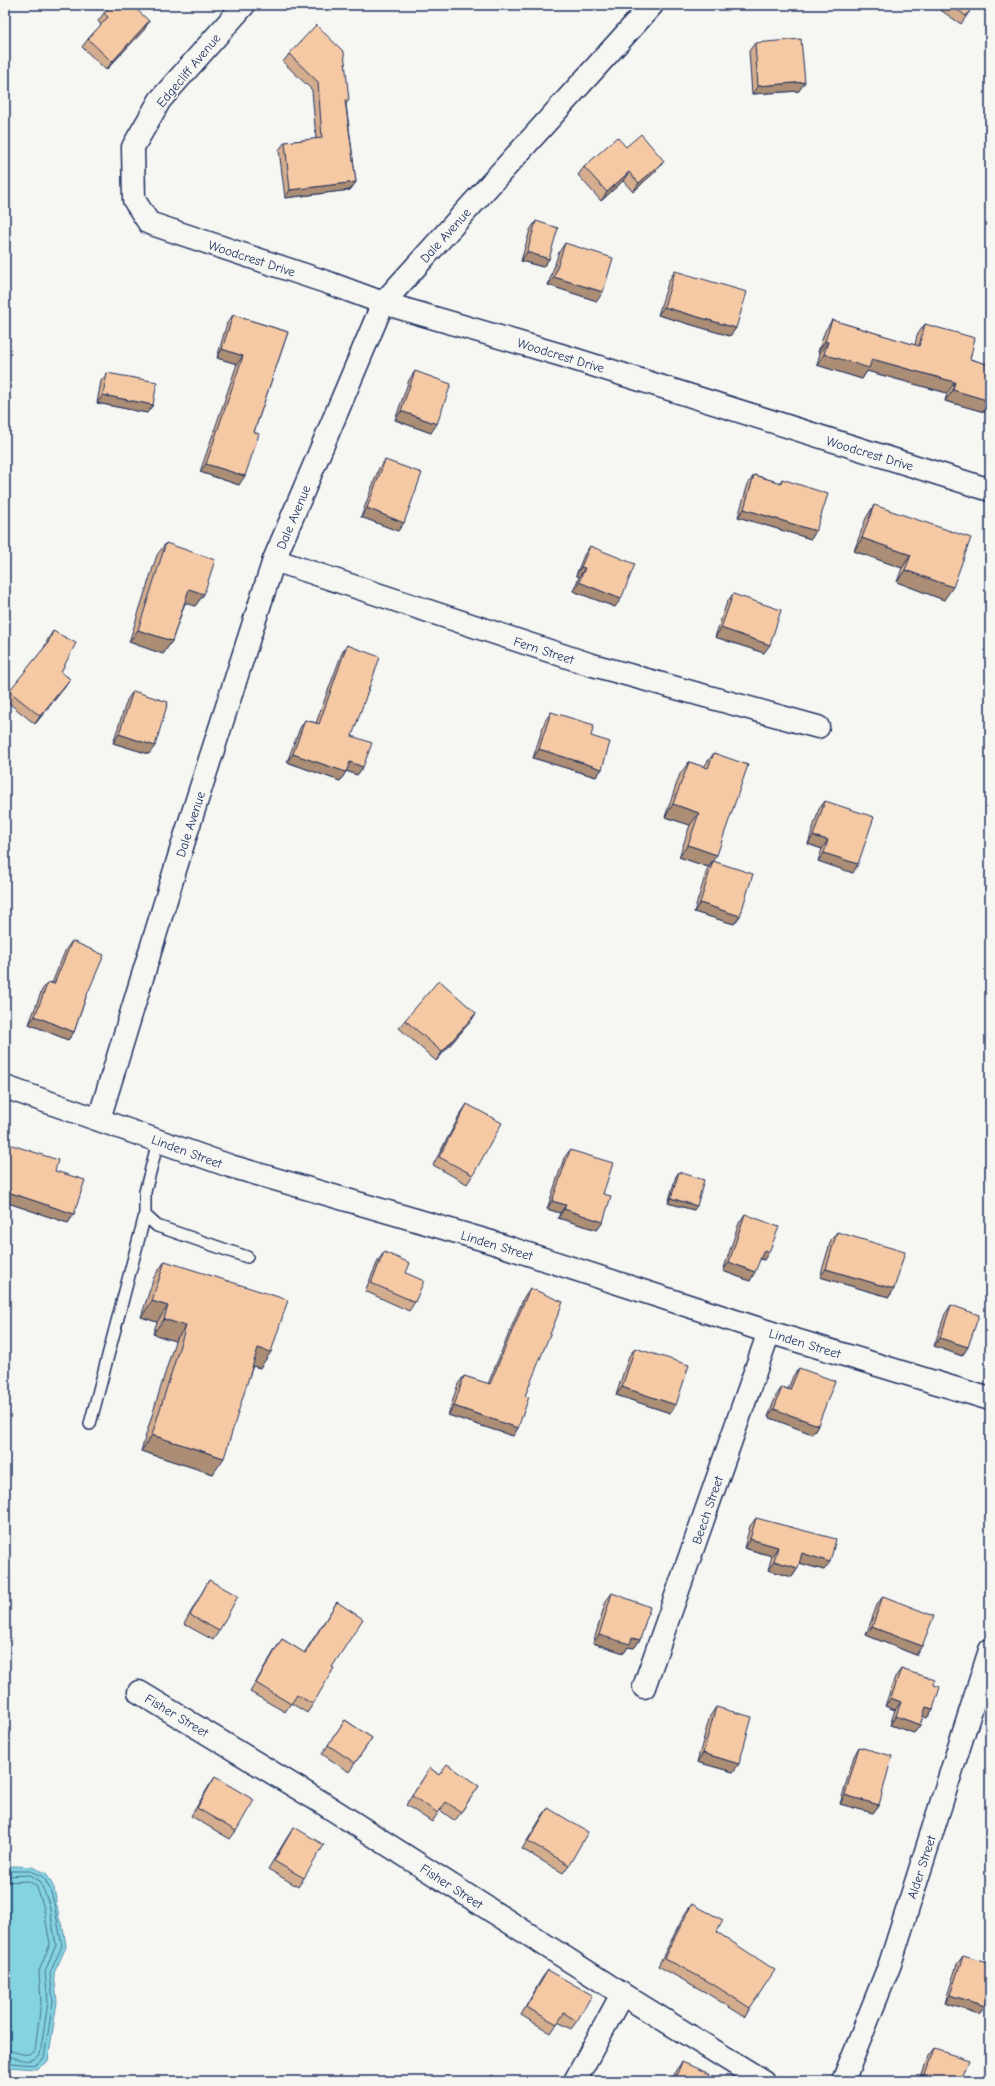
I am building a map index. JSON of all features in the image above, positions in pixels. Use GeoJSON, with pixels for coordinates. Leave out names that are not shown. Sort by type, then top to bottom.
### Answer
{"type":"FeatureCollection","features":[{"type":"Feature","properties":{"kind":"street","name":"Edgecliff Avenue"},"geometry":{"type":"LineString","coordinates":[[140,209],[134,200],[133,147],[160,100],[244,5]]}},
{"type":"Feature","properties":{"kind":"street","name":"Dale Avenue"},"geometry":{"type":"LineString","coordinates":[[99,1119],[186,834],[274,560],[383,303],[652,5]]}},
{"type":"Feature","properties":{"kind":"street","name":"Woodcrest Drive"},"geometry":{"type":"LineString","coordinates":[[140,209],[149,223],[329,283],[383,303],[561,355],[990,490]]}},
{"type":"Feature","properties":{"kind":"street","name":"Fern Street"},"geometry":{"type":"LineString","coordinates":[[274,560],[589,664],[818,727]]}},
{"type":"Feature","properties":{"kind":"street","name":"Linden Street"},"geometry":{"type":"LineString","coordinates":[[5,1087],[230,1166],[488,1241],[769,1332],[990,1399]]}},
{"type":"Feature","properties":{"kind":"street","name":"Beech Street"},"geometry":{"type":"LineString","coordinates":[[644,1687],[769,1332]]}},
{"type":"Feature","properties":{"kind":"street","name":"Alder Street"},"geometry":{"type":"LineString","coordinates":[[843,2081],[890,1964],[990,1650]]}},
{"type":"Feature","properties":{"kind":"street","name":"Fisher Street"},"geometry":{"type":"LineString","coordinates":[[139,1692],[324,1804],[622,1994],[763,2081]]}},
{"type":"Feature","properties":{"kind":"street"},"geometry":{"type":"LineString","coordinates":[[575,2081],[622,1994]]}},
{"type":"Feature","properties":{"kind":"lane"},"geometry":{"type":"LineString","coordinates":[[90,1424],[145,1215],[145,1192],[158,1141]]}},
{"type":"Feature","properties":{"kind":"lane"},"geometry":{"type":"LineString","coordinates":[[145,1215],[157,1226],[247,1257]]}},
{"type":"Feature","properties":{"kind":"water"},"geometry":{"type":"Polygon","coordinates":[[[5,1867],[32,1867],[46,1873],[54,1888],[66,1947],[54,1973],[57,2002],[48,2061],[36,2069],[8,2067],[5,2061],[5,1867]]]}},
{"type":"Feature","properties":{"kind":"building"},"geometry":{"type":"Polygon","coordinates":[[[111,5],[132,5],[149,21],[112,62],[88,39],[108,17],[104,13],[111,5]]]}},
{"type":"Feature","properties":{"kind":"building"},"geometry":{"type":"Polygon","coordinates":[[[951,5],[974,5],[966,16],[951,5]]]}},
{"type":"Feature","properties":{"kind":"building"},"geometry":{"type":"Polygon","coordinates":[[[316,25],[344,52],[349,100],[345,100],[356,182],[290,190],[285,142],[322,138],[318,82],[289,54],[316,25]]]}},
{"type":"Feature","properties":{"kind":"building"},"geometry":{"type":"Polygon","coordinates":[[[801,39],[805,82],[758,86],[755,43],[801,39]]]}},
{"type":"Feature","properties":{"kind":"building"},"geometry":{"type":"Polygon","coordinates":[[[641,134],[664,161],[639,183],[629,172],[607,192],[584,167],[617,137],[626,147],[641,134]]]}},
{"type":"Feature","properties":{"kind":"building"},"geometry":{"type":"Polygon","coordinates":[[[536,221],[558,228],[549,259],[527,252],[536,221]]]}},
{"type":"Feature","properties":{"kind":"building"},"geometry":{"type":"Polygon","coordinates":[[[565,243],[613,258],[603,292],[554,277],[565,243]]]}},
{"type":"Feature","properties":{"kind":"building"},"geometry":{"type":"Polygon","coordinates":[[[675,271],[747,292],[736,328],[664,307],[675,271]]]}},
{"type":"Feature","properties":{"kind":"building"},"geometry":{"type":"Polygon","coordinates":[[[233,315],[288,332],[254,432],[259,434],[245,476],[206,464],[243,356],[222,349],[233,315]]]}},
{"type":"Feature","properties":{"kind":"building"},"geometry":{"type":"Polygon","coordinates":[[[832,320],[919,346],[925,324],[975,338],[970,359],[990,365],[990,401],[953,390],[955,382],[872,359],[869,368],[824,354],[828,342],[825,341],[832,320]]]}},
{"type":"Feature","properties":{"kind":"building"},"geometry":{"type":"Polygon","coordinates":[[[415,371],[451,384],[437,424],[401,411],[415,371]]]}},
{"type":"Feature","properties":{"kind":"building"},"geometry":{"type":"Polygon","coordinates":[[[107,373],[157,382],[153,405],[103,395],[107,373]]]}},
{"type":"Feature","properties":{"kind":"building"},"geometry":{"type":"Polygon","coordinates":[[[385,460],[422,473],[404,523],[367,508],[385,460]]]}},
{"type":"Feature","properties":{"kind":"building"},"geometry":{"type":"Polygon","coordinates":[[[754,475],[781,483],[782,479],[828,494],[816,531],[744,509],[754,475]]]}},
{"type":"Feature","properties":{"kind":"building"},"geometry":{"type":"Polygon","coordinates":[[[874,505],[971,538],[953,587],[905,570],[911,555],[862,538],[874,505]]]}},
{"type":"Feature","properties":{"kind":"building"},"geometry":{"type":"Polygon","coordinates":[[[166,543],[215,560],[204,594],[189,589],[172,641],[138,630],[166,543]]]}},
{"type":"Feature","properties":{"kind":"building"},"geometry":{"type":"Polygon","coordinates":[[[590,546],[635,564],[621,599],[579,582],[585,568],[581,567],[590,546]]]}},
{"type":"Feature","properties":{"kind":"building"},"geometry":{"type":"Polygon","coordinates":[[[733,594],[781,610],[770,645],[721,628],[733,594]]]}},
{"type":"Feature","properties":{"kind":"building"},"geometry":{"type":"Polygon","coordinates":[[[53,631],[76,643],[61,672],[70,679],[40,716],[9,691],[48,643],[53,631]]]}},
{"type":"Feature","properties":{"kind":"building"},"geometry":{"type":"Polygon","coordinates":[[[347,645],[380,657],[352,736],[372,743],[363,767],[350,762],[346,772],[293,754],[305,720],[319,724],[347,645]]]}},
{"type":"Feature","properties":{"kind":"building"},"geometry":{"type":"Polygon","coordinates":[[[133,691],[168,702],[155,746],[119,734],[133,691]]]}},
{"type":"Feature","properties":{"kind":"building"},"geometry":{"type":"Polygon","coordinates":[[[551,712],[594,725],[591,736],[610,742],[602,769],[539,749],[551,712]]]}},
{"type":"Feature","properties":{"kind":"building"},"geometry":{"type":"Polygon","coordinates":[[[714,753],[748,765],[717,855],[688,845],[699,813],[673,804],[689,762],[708,768],[714,753]]]}},
{"type":"Feature","properties":{"kind":"building"},"geometry":{"type":"Polygon","coordinates":[[[825,801],[874,817],[858,864],[824,853],[828,840],[813,836],[825,801]]]}},
{"type":"Feature","properties":{"kind":"building"},"geometry":{"type":"Polygon","coordinates":[[[713,861],[753,874],[740,916],[700,903],[713,861]]]}},
{"type":"Feature","properties":{"kind":"building"},"geometry":{"type":"Polygon","coordinates":[[[72,941],[104,955],[86,997],[74,1032],[35,1016],[48,982],[54,984],[72,941]]]}},
{"type":"Feature","properties":{"kind":"building"},"geometry":{"type":"Polygon","coordinates":[[[439,980],[476,1013],[442,1052],[405,1020],[439,980]]]}},
{"type":"Feature","properties":{"kind":"building"},"geometry":{"type":"Polygon","coordinates":[[[467,1104],[502,1123],[473,1175],[439,1157],[467,1104]]]}},
{"type":"Feature","properties":{"kind":"building"},"geometry":{"type":"Polygon","coordinates":[[[9,1144],[58,1160],[55,1171],[85,1180],[74,1214],[5,1191],[5,1155],[9,1144]]]}},
{"type":"Feature","properties":{"kind":"building"},"geometry":{"type":"Polygon","coordinates":[[[570,1150],[613,1163],[603,1194],[611,1196],[603,1222],[564,1209],[566,1205],[552,1201],[570,1150]]]}},
{"type":"Feature","properties":{"kind":"building"},"geometry":{"type":"Polygon","coordinates":[[[679,1172],[704,1180],[697,1206],[671,1198],[679,1172]]]}},
{"type":"Feature","properties":{"kind":"building"},"geometry":{"type":"Polygon","coordinates":[[[745,1214],[779,1227],[769,1252],[764,1250],[755,1272],[729,1262],[745,1214]]]}},
{"type":"Feature","properties":{"kind":"building"},"geometry":{"type":"Polygon","coordinates":[[[837,1232],[905,1252],[894,1289],[826,1269],[837,1232]]]}},
{"type":"Feature","properties":{"kind":"building"},"geometry":{"type":"Polygon","coordinates":[[[384,1252],[410,1263],[406,1273],[424,1281],[415,1302],[371,1283],[384,1252]]]}},
{"type":"Feature","properties":{"kind":"building"},"geometry":{"type":"Polygon","coordinates":[[[165,1261],[288,1300],[271,1352],[258,1348],[224,1458],[152,1435],[186,1326],[164,1319],[168,1306],[152,1301],[165,1261]]]}},
{"type":"Feature","properties":{"kind":"building"},"geometry":{"type":"Polygon","coordinates":[[[530,1288],[563,1302],[525,1396],[529,1397],[518,1428],[454,1406],[464,1376],[490,1384],[530,1288]]]}},
{"type":"Feature","properties":{"kind":"building"},"geometry":{"type":"Polygon","coordinates":[[[951,1305],[979,1315],[968,1347],[940,1338],[951,1305]]]}},
{"type":"Feature","properties":{"kind":"building"},"geometry":{"type":"Polygon","coordinates":[[[635,1348],[689,1365],[676,1405],[622,1387],[635,1348]]]}},
{"type":"Feature","properties":{"kind":"building"},"geometry":{"type":"Polygon","coordinates":[[[799,1368],[835,1381],[818,1425],[774,1409],[782,1387],[790,1390],[799,1368]]]}},
{"type":"Feature","properties":{"kind":"building"},"geometry":{"type":"Polygon","coordinates":[[[756,1518],[836,1539],[830,1562],[802,1553],[798,1568],[774,1561],[778,1547],[750,1539],[756,1518]]]}},
{"type":"Feature","properties":{"kind":"building"},"geometry":{"type":"Polygon","coordinates":[[[209,1580],[238,1596],[219,1631],[190,1615],[209,1580]]]}},
{"type":"Feature","properties":{"kind":"building"},"geometry":{"type":"Polygon","coordinates":[[[612,1593],[650,1607],[640,1640],[632,1638],[630,1644],[599,1635],[612,1593]]]}},
{"type":"Feature","properties":{"kind":"building"},"geometry":{"type":"Polygon","coordinates":[[[883,1596],[934,1616],[922,1646],[872,1627],[883,1596]]]}},
{"type":"Feature","properties":{"kind":"building"},"geometry":{"type":"Polygon","coordinates":[[[337,1602],[363,1619],[332,1667],[334,1668],[313,1704],[297,1695],[291,1704],[256,1683],[282,1639],[305,1653],[337,1602]]]}},
{"type":"Feature","properties":{"kind":"building"},"geometry":{"type":"Polygon","coordinates":[[[901,1669],[935,1680],[934,1685],[940,1687],[933,1709],[926,1707],[920,1725],[896,1716],[901,1702],[891,1698],[901,1669]]]}},
{"type":"Feature","properties":{"kind":"building"},"geometry":{"type":"Polygon","coordinates":[[[716,1707],[752,1717],[739,1764],[703,1753],[716,1707]]]}},
{"type":"Feature","properties":{"kind":"building"},"geometry":{"type":"Polygon","coordinates":[[[345,1720],[372,1738],[355,1763],[328,1745],[345,1720]]]}},
{"type":"Feature","properties":{"kind":"building"},"geometry":{"type":"Polygon","coordinates":[[[859,1747],[892,1756],[879,1805],[845,1795],[859,1747]]]}},
{"type":"Feature","properties":{"kind":"building"},"geometry":{"type":"Polygon","coordinates":[[[447,1764],[479,1786],[461,1812],[446,1802],[438,1813],[412,1796],[430,1768],[439,1775],[447,1764]]]}},
{"type":"Feature","properties":{"kind":"building"},"geometry":{"type":"Polygon","coordinates":[[[215,1777],[254,1800],[236,1831],[197,1808],[215,1777]]]}},
{"type":"Feature","properties":{"kind":"building"},"geometry":{"type":"Polygon","coordinates":[[[548,1808],[588,1832],[569,1865],[528,1841],[548,1808]]]}},
{"type":"Feature","properties":{"kind":"building"},"geometry":{"type":"Polygon","coordinates":[[[294,1827],[324,1845],[304,1878],[274,1861],[294,1827]]]}},
{"type":"Feature","properties":{"kind":"building"},"geometry":{"type":"Polygon","coordinates":[[[692,1904],[723,1920],[717,1932],[775,1970],[750,2008],[711,1983],[664,1958],[692,1904]]]}},
{"type":"Feature","properties":{"kind":"building"},"geometry":{"type":"Polygon","coordinates":[[[963,1956],[990,1964],[990,1989],[985,2006],[950,1995],[963,1956]]]}},
{"type":"Feature","properties":{"kind":"building"},"geometry":{"type":"Polygon","coordinates":[[[548,1970],[592,1995],[577,2021],[564,2013],[557,2024],[526,2007],[548,1970]]]}},
{"type":"Feature","properties":{"kind":"building"},"geometry":{"type":"Polygon","coordinates":[[[934,2049],[969,2060],[961,2081],[923,2081],[934,2049]]]}},
{"type":"Feature","properties":{"kind":"building"},"geometry":{"type":"Polygon","coordinates":[[[682,2062],[710,2074],[707,2081],[674,2081],[682,2062]]]}},
{"type":"Feature","properties":{"kind":"building"},"geometry":{"type":"Polygon","coordinates":[[[491,2075],[501,2081],[487,2081],[491,2075]]]}}]}
